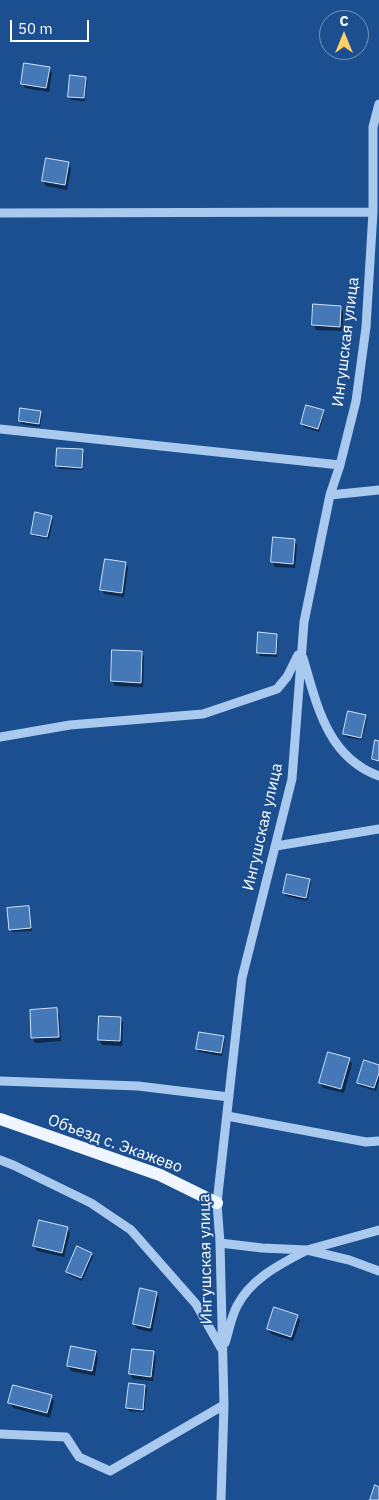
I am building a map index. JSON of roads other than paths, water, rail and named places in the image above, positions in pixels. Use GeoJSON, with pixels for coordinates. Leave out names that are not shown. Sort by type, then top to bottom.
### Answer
{"type":"FeatureCollection","features":[{"type":"Feature","properties":{"kind":"main road","name":"Объезд с. Экажево"},"geometry":{"type":"LineString","coordinates":[[0,1119],[160,1175],[217,1203]]}},
{"type":"Feature","properties":{"kind":"street","name":"Ингушская улица"},"geometry":{"type":"LineString","coordinates":[[221,1500],[224,1406],[220,1243],[217,1203],[242,978],[292,779],[304,622],[330,495],[340,465],[356,401],[366,327],[373,212],[373,127],[379,104]]}},
{"type":"Feature","properties":{"kind":"street"},"geometry":{"type":"LineString","coordinates":[[0,213],[373,212]]}},
{"type":"Feature","properties":{"kind":"street"},"geometry":{"type":"LineString","coordinates":[[0,429],[340,465]]}},
{"type":"Feature","properties":{"kind":"street"},"geometry":{"type":"LineString","coordinates":[[330,495],[379,490]]}},
{"type":"Feature","properties":{"kind":"street"},"geometry":{"type":"LineString","coordinates":[[0,736],[70,725],[203,714],[277,689],[287,677],[301,650]]}},
{"type":"Feature","properties":{"kind":"street"},"geometry":{"type":"LineString","coordinates":[[301,650],[317,704],[327,728],[337,745],[360,768],[379,776]]}},
{"type":"Feature","properties":{"kind":"street"},"geometry":{"type":"LineString","coordinates":[[276,846],[379,829]]}},
{"type":"Feature","properties":{"kind":"street"},"geometry":{"type":"LineString","coordinates":[[0,1081],[138,1086],[229,1098]]}},
{"type":"Feature","properties":{"kind":"street"},"geometry":{"type":"LineString","coordinates":[[227,1116],[366,1142],[379,1141]]}},
{"type":"Feature","properties":{"kind":"street"},"geometry":{"type":"LineString","coordinates":[[0,1160],[91,1203],[131,1230],[196,1304],[222,1350]]}},
{"type":"Feature","properties":{"kind":"street"},"geometry":{"type":"LineString","coordinates":[[222,1350],[237,1306],[247,1291],[277,1266],[307,1250],[379,1230]]}},
{"type":"Feature","properties":{"kind":"street"},"geometry":{"type":"LineString","coordinates":[[220,1243],[262,1248],[307,1250],[349,1260],[379,1271]]}},
{"type":"Feature","properties":{"kind":"street"},"geometry":{"type":"LineString","coordinates":[[0,1434],[66,1437],[80,1457],[110,1471],[224,1406]]}}]}
